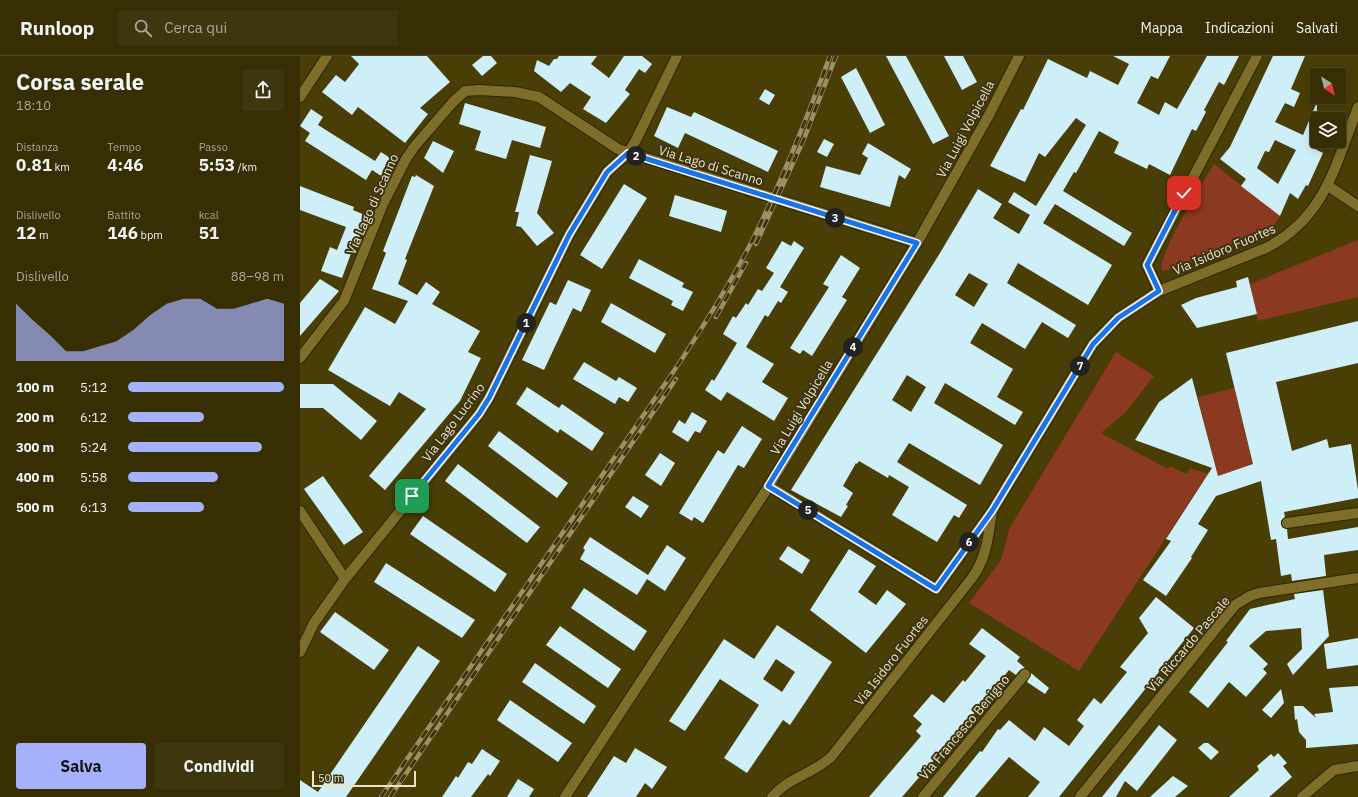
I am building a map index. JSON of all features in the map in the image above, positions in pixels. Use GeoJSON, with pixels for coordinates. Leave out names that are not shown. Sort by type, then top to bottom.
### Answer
{"type":"FeatureCollection","features":[{"type":"Feature","properties":{"kind":"street"},"geometry":{"type":"LineString","coordinates":[[300,97],[327,56]]}},
{"type":"Feature","properties":{"kind":"street","name":"Via Lago Lucrino"},"geometry":{"type":"LineString","coordinates":[[300,652],[314,623],[345,578],[485,403],[497,384],[569,235],[607,172],[628,153],[644,126],[677,56]]}},
{"type":"Feature","properties":{"kind":"street","name":"Via Luigi Volpicella"},"geometry":{"type":"LineString","coordinates":[[565,797],[768,486],[917,243],[989,114],[1018,56]]}},
{"type":"Feature","properties":{"kind":"street"},"geometry":{"type":"LineString","coordinates":[[1159,291],[1147,265],[1257,56]]}},
{"type":"Feature","properties":{"kind":"street","name":"Via Lago di Scanno"},"geometry":{"type":"LineString","coordinates":[[300,358],[344,301],[384,204],[406,159],[414,147],[453,102],[465,91],[479,90],[515,92],[539,97],[618,149],[628,153],[917,243]]}},
{"type":"Feature","properties":{"kind":"street","name":"Via Isidoro Fuortes"},"geometry":{"type":"LineString","coordinates":[[768,486],[936,589],[992,511],[1093,344],[1118,318],[1159,291],[1266,248],[1283,239],[1299,226],[1311,213],[1323,195],[1358,107]]}},
{"type":"Feature","properties":{"kind":"street"},"geometry":{"type":"LineString","coordinates":[[1327,185],[1358,206]]}},
{"type":"Feature","properties":{"kind":"street"},"geometry":{"type":"LineString","coordinates":[[300,511],[345,578]]}},
{"type":"Feature","properties":{"kind":"street","name":"Via Isidoro Fuortes"},"geometry":{"type":"LineString","coordinates":[[772,797],[782,786],[823,765],[832,756],[972,578],[985,555],[992,511]]}},
{"type":"Feature","properties":{"kind":"street"},"geometry":{"type":"LineString","coordinates":[[1287,523],[1358,513]]}},
{"type":"Feature","properties":{"kind":"street","name":"Via Riccardo Pascale"},"geometry":{"type":"LineString","coordinates":[[1080,797],[1235,605],[1250,596],[1259,593],[1358,578]]}},
{"type":"Feature","properties":{"kind":"street","name":"Via Francesco Benigno"},"geometry":{"type":"LineString","coordinates":[[923,797],[1025,674]]}},
{"type":"Feature","properties":{"kind":"street"},"geometry":{"type":"LineString","coordinates":[[1302,797],[1334,770],[1358,766]]}},
{"type":"Feature","properties":{"kind":"shaded area"},"geometry":{"type":"Polygon","coordinates":[[[1214,164],[1280,216],[1275,224],[1263,232],[1165,271],[1162,270],[1162,263],[1166,250],[1173,235],[1214,164]]]}},
{"type":"Feature","properties":{"kind":"shaded area"},"geometry":{"type":"Polygon","coordinates":[[[1358,240],[1358,297],[1258,321],[1250,284],[1358,240]]]}},
{"type":"Feature","properties":{"kind":"shaded area"},"geometry":{"type":"Polygon","coordinates":[[[1116,352],[1154,376],[1125,413],[1101,433],[1168,469],[1170,466],[1186,474],[1190,468],[1211,475],[1212,478],[1203,481],[1079,671],[969,603],[1001,560],[1009,530],[1015,519],[1116,352]]]}},
{"type":"Feature","properties":{"kind":"shaded area"},"geometry":{"type":"Polygon","coordinates":[[[1234,388],[1253,464],[1218,476],[1198,397],[1234,388]]]}},
{"type":"Feature","properties":{"kind":"building"},"geometry":{"type":"Polygon","coordinates":[[[351,56],[427,56],[450,82],[420,108],[428,114],[405,143],[358,107],[352,115],[322,92],[336,75],[345,82],[359,64],[351,56]]]}},
{"type":"Feature","properties":{"kind":"building"},"geometry":{"type":"Polygon","coordinates":[[[483,56],[491,56],[497,63],[482,76],[472,65],[483,56]]]}},
{"type":"Feature","properties":{"kind":"building"},"geometry":{"type":"Polygon","coordinates":[[[559,56],[597,56],[591,64],[609,78],[624,56],[642,56],[652,64],[645,73],[639,69],[625,90],[630,94],[606,123],[583,109],[591,97],[570,83],[561,92],[534,71],[537,60],[549,66],[554,59],[557,59],[559,56]]]}},
{"type":"Feature","properties":{"kind":"building"},"geometry":{"type":"Polygon","coordinates":[[[886,56],[906,56],[949,136],[933,144],[886,56]]]}},
{"type":"Feature","properties":{"kind":"building"},"geometry":{"type":"Polygon","coordinates":[[[944,56],[963,56],[977,82],[962,90],[944,56]]]}},
{"type":"Feature","properties":{"kind":"building"},"geometry":{"type":"Polygon","coordinates":[[[1113,56],[1170,56],[1158,79],[1151,76],[1137,103],[1159,115],[1165,102],[1177,109],[1207,56],[1239,56],[1224,85],[1219,82],[1204,110],[1206,112],[1196,131],[1192,129],[1170,175],[1149,164],[1147,169],[1114,153],[1119,142],[1099,131],[1076,173],[1074,172],[1063,191],[1132,233],[1124,246],[1055,204],[1043,223],[1112,265],[1088,305],[1018,263],[1007,283],[1076,325],[1068,338],[1042,322],[1025,349],[982,323],[970,343],[1013,369],[997,397],[1023,412],[1015,425],[945,383],[934,403],[1003,445],[980,485],[909,443],[897,462],[967,505],[959,518],[954,515],[937,542],[892,515],[909,487],[889,475],[888,478],[859,461],[857,464],[856,463],[843,486],[853,493],[846,505],[848,506],[841,517],[791,490],[940,253],[978,189],[1002,204],[993,218],[1019,234],[1030,215],[1008,202],[1014,192],[1036,206],[1086,125],[1076,118],[1045,157],[1039,153],[1025,182],[990,166],[1021,109],[1023,110],[1048,59],[1087,78],[1090,71],[1118,85],[1129,64],[1113,56]],[[969,273],[955,295],[974,307],[988,284],[969,273]],[[907,375],[892,400],[911,412],[926,387],[907,375]]]}},
{"type":"Feature","properties":{"kind":"building"},"geometry":{"type":"Polygon","coordinates":[[[1273,56],[1305,56],[1291,89],[1300,93],[1294,107],[1285,103],[1275,122],[1303,135],[1310,118],[1310,148],[1323,153],[1308,186],[1306,185],[1298,199],[1290,193],[1280,216],[1241,186],[1246,179],[1220,159],[1230,147],[1273,56]],[[1275,140],[1269,152],[1265,151],[1257,168],[1278,184],[1296,150],[1275,140]]]}},
{"type":"Feature","properties":{"kind":"building"},"geometry":{"type":"Polygon","coordinates":[[[856,68],[885,125],[870,133],[841,77],[856,68]]]}},
{"type":"Feature","properties":{"kind":"building"},"geometry":{"type":"Polygon","coordinates":[[[765,89],[775,95],[769,105],[759,99],[765,89]]]}},
{"type":"Feature","properties":{"kind":"building"},"geometry":{"type":"Polygon","coordinates":[[[465,103],[546,127],[540,148],[512,140],[506,159],[475,150],[481,131],[459,124],[465,103]]]}},
{"type":"Feature","properties":{"kind":"building"},"geometry":{"type":"Polygon","coordinates":[[[1316,104],[1317,112],[1313,112],[1316,104]]]}},
{"type":"Feature","properties":{"kind":"building"},"geometry":{"type":"Polygon","coordinates":[[[667,107],[691,117],[694,112],[778,151],[768,172],[685,133],[678,148],[654,136],[667,107]]]}},
{"type":"Feature","properties":{"kind":"building"},"geometry":{"type":"Polygon","coordinates":[[[311,109],[323,117],[318,125],[375,161],[381,152],[393,160],[383,177],[372,170],[366,180],[305,141],[310,133],[300,126],[311,109]]]}},
{"type":"Feature","properties":{"kind":"building"},"geometry":{"type":"Polygon","coordinates":[[[824,139],[834,144],[827,157],[817,152],[824,139]]]}},
{"type":"Feature","properties":{"kind":"building"},"geometry":{"type":"Polygon","coordinates":[[[433,141],[454,151],[443,173],[424,158],[433,141]]]}},
{"type":"Feature","properties":{"kind":"building"},"geometry":{"type":"Polygon","coordinates":[[[868,143],[911,169],[905,179],[899,175],[890,207],[820,187],[826,166],[860,175],[868,158],[862,154],[868,143]]]}},
{"type":"Feature","properties":{"kind":"building"},"geometry":{"type":"Polygon","coordinates":[[[530,155],[552,161],[537,213],[554,233],[537,246],[521,227],[516,226],[519,212],[515,212],[530,155]]]}},
{"type":"Feature","properties":{"kind":"building"},"geometry":{"type":"Polygon","coordinates":[[[416,175],[434,186],[405,259],[407,260],[398,284],[417,295],[426,282],[440,292],[432,304],[480,331],[468,352],[481,358],[460,401],[385,490],[369,476],[426,409],[399,392],[390,406],[328,370],[365,307],[395,324],[408,301],[372,289],[386,253],[383,251],[412,176],[415,177],[416,175]]]}},
{"type":"Feature","properties":{"kind":"building"},"geometry":{"type":"Polygon","coordinates":[[[624,184],[647,198],[602,269],[580,255],[624,184]]]}},
{"type":"Feature","properties":{"kind":"building"},"geometry":{"type":"Polygon","coordinates":[[[300,186],[354,207],[353,210],[367,216],[359,238],[357,237],[342,278],[321,271],[330,247],[337,250],[346,227],[300,210],[300,186]]]}},
{"type":"Feature","properties":{"kind":"building"},"geometry":{"type":"Polygon","coordinates":[[[675,195],[727,211],[721,232],[669,216],[675,195]]]}},
{"type":"Feature","properties":{"kind":"building"},"geometry":{"type":"Polygon","coordinates":[[[782,241],[791,246],[794,241],[804,248],[780,287],[788,292],[781,303],[778,301],[768,317],[765,315],[746,347],[774,364],[762,382],[788,398],[774,421],[727,392],[721,401],[705,390],[712,379],[714,381],[737,343],[723,334],[733,316],[736,318],[746,303],[748,305],[758,289],[762,291],[774,273],[766,268],[782,241]]]}},
{"type":"Feature","properties":{"kind":"building"},"geometry":{"type":"Polygon","coordinates":[[[841,255],[860,268],[842,297],[847,300],[812,356],[803,350],[800,354],[790,348],[829,287],[823,284],[841,255]]]}},
{"type":"Feature","properties":{"kind":"building"},"geometry":{"type":"Polygon","coordinates":[[[639,259],[684,283],[682,287],[693,292],[683,311],[671,305],[673,301],[629,278],[639,259]]]}},
{"type":"Feature","properties":{"kind":"building"},"geometry":{"type":"Polygon","coordinates":[[[1248,277],[1257,314],[1197,328],[1181,305],[1196,298],[1237,287],[1236,281],[1248,277]]]}},
{"type":"Feature","properties":{"kind":"building"},"geometry":{"type":"Polygon","coordinates":[[[320,279],[339,291],[300,336],[300,303],[320,279]]]}},
{"type":"Feature","properties":{"kind":"building"},"geometry":{"type":"Polygon","coordinates":[[[568,280],[591,290],[581,312],[573,308],[544,370],[522,360],[550,302],[556,305],[568,280]]]}},
{"type":"Feature","properties":{"kind":"building"},"geometry":{"type":"Polygon","coordinates":[[[611,303],[666,334],[655,353],[601,322],[611,303]]]}},
{"type":"Feature","properties":{"kind":"building"},"geometry":{"type":"Polygon","coordinates":[[[1358,321],[1358,363],[1276,382],[1292,451],[1327,439],[1329,448],[1351,444],[1358,490],[1358,498],[1284,512],[1285,517],[1281,521],[1282,527],[1287,529],[1288,539],[1358,527],[1358,550],[1324,555],[1326,576],[1292,581],[1291,574],[1281,576],[1276,539],[1271,540],[1261,481],[1216,496],[1198,524],[1208,530],[1191,557],[1192,558],[1166,596],[1143,580],[1171,541],[1166,539],[1212,468],[1135,440],[1159,402],[1192,378],[1218,476],[1253,464],[1226,353],[1358,321]]]}},
{"type":"Feature","properties":{"kind":"building"},"geometry":{"type":"Polygon","coordinates":[[[584,362],[616,381],[619,377],[637,388],[628,402],[619,397],[615,404],[573,379],[584,362]]]}},
{"type":"Feature","properties":{"kind":"building"},"geometry":{"type":"Polygon","coordinates":[[[300,384],[333,384],[377,421],[361,440],[323,408],[300,408],[300,384]]]}},
{"type":"Feature","properties":{"kind":"building"},"geometry":{"type":"Polygon","coordinates":[[[527,387],[559,408],[562,404],[604,433],[592,451],[560,429],[558,433],[516,404],[527,387]]]}},
{"type":"Feature","properties":{"kind":"building"},"geometry":{"type":"Polygon","coordinates":[[[692,412],[707,421],[700,433],[695,431],[688,442],[672,432],[679,420],[685,424],[692,412]]]}},
{"type":"Feature","properties":{"kind":"building"},"geometry":{"type":"Polygon","coordinates":[[[742,426],[762,439],[744,468],[738,465],[703,523],[694,517],[692,521],[679,513],[718,450],[724,454],[742,426]]]}},
{"type":"Feature","properties":{"kind":"building"},"geometry":{"type":"Polygon","coordinates":[[[499,431],[568,483],[557,498],[488,446],[499,431]]]}},
{"type":"Feature","properties":{"kind":"building"},"geometry":{"type":"Polygon","coordinates":[[[660,453],[675,463],[661,486],[645,475],[660,453]]]}},
{"type":"Feature","properties":{"kind":"building"},"geometry":{"type":"Polygon","coordinates":[[[458,464],[540,527],[527,543],[445,481],[458,464]]]}},
{"type":"Feature","properties":{"kind":"building"},"geometry":{"type":"Polygon","coordinates":[[[323,476],[363,532],[344,545],[304,489],[323,476]]]}},
{"type":"Feature","properties":{"kind":"building"},"geometry":{"type":"Polygon","coordinates":[[[633,496],[649,506],[641,518],[625,507],[633,496]]]}},
{"type":"Feature","properties":{"kind":"building"},"geometry":{"type":"Polygon","coordinates":[[[423,516],[507,574],[495,592],[410,534],[423,516]]]}},
{"type":"Feature","properties":{"kind":"building"},"geometry":{"type":"Polygon","coordinates":[[[590,537],[648,575],[667,545],[686,558],[665,591],[647,579],[637,595],[580,559],[585,550],[583,548],[590,537]]]}},
{"type":"Feature","properties":{"kind":"building"},"geometry":{"type":"Polygon","coordinates":[[[788,546],[810,560],[802,574],[779,559],[788,546]]]}},
{"type":"Feature","properties":{"kind":"building"},"geometry":{"type":"Polygon","coordinates":[[[849,549],[876,566],[858,592],[876,605],[887,590],[906,604],[866,653],[810,610],[849,549]]]}},
{"type":"Feature","properties":{"kind":"building"},"geometry":{"type":"Polygon","coordinates":[[[386,563],[475,620],[462,638],[374,582],[386,563]]]}},
{"type":"Feature","properties":{"kind":"building"},"geometry":{"type":"Polygon","coordinates":[[[584,588],[647,631],[634,651],[571,608],[584,588]]]}},
{"type":"Feature","properties":{"kind":"building"},"geometry":{"type":"Polygon","coordinates":[[[1323,590],[1329,636],[1293,675],[1287,664],[1302,649],[1301,628],[1266,631],[1249,646],[1268,664],[1263,669],[1267,673],[1246,697],[1229,682],[1208,708],[1189,692],[1228,642],[1226,641],[1250,609],[1295,599],[1294,594],[1323,590]]]}},
{"type":"Feature","properties":{"kind":"building"},"geometry":{"type":"Polygon","coordinates":[[[1156,597],[1194,628],[1059,797],[1028,797],[1040,782],[1009,757],[975,797],[943,797],[980,751],[982,752],[998,729],[1000,730],[1009,720],[1035,741],[1044,727],[1069,746],[1084,726],[1077,720],[1094,698],[1101,704],[1127,672],[1120,667],[1148,633],[1139,618],[1156,597]]]}},
{"type":"Feature","properties":{"kind":"building"},"geometry":{"type":"Polygon","coordinates":[[[335,612],[389,650],[374,670],[320,632],[335,612]]]}},
{"type":"Feature","properties":{"kind":"building"},"geometry":{"type":"Polygon","coordinates":[[[777,625],[832,662],[790,725],[783,720],[747,773],[724,758],[759,705],[720,679],[685,731],[669,721],[724,639],[754,659],[777,625]],[[776,659],[763,679],[782,692],[795,672],[776,659]]]}},
{"type":"Feature","properties":{"kind":"building"},"geometry":{"type":"Polygon","coordinates":[[[560,626],[621,669],[608,688],[546,645],[560,626]]]}},
{"type":"Feature","properties":{"kind":"building"},"geometry":{"type":"Polygon","coordinates":[[[982,628],[1020,657],[1017,661],[1025,668],[1020,670],[1016,675],[1009,670],[942,753],[941,752],[902,797],[869,797],[921,736],[916,731],[922,724],[913,716],[932,694],[944,703],[963,680],[965,682],[986,656],[969,644],[982,628]]]}},
{"type":"Feature","properties":{"kind":"building"},"geometry":{"type":"Polygon","coordinates":[[[1358,638],[1358,665],[1327,669],[1324,644],[1358,638]]]}},
{"type":"Feature","properties":{"kind":"building"},"geometry":{"type":"Polygon","coordinates":[[[418,646],[440,661],[346,797],[300,797],[300,780],[318,792],[418,646]]]}},
{"type":"Feature","properties":{"kind":"building"},"geometry":{"type":"Polygon","coordinates":[[[535,663],[596,706],[584,724],[522,682],[535,663]]]}},
{"type":"Feature","properties":{"kind":"building"},"geometry":{"type":"Polygon","coordinates":[[[1031,673],[1049,688],[1045,694],[1027,682],[1031,673]]]}},
{"type":"Feature","properties":{"kind":"building"},"geometry":{"type":"Polygon","coordinates":[[[1358,686],[1358,744],[1306,748],[1306,740],[1299,732],[1297,719],[1295,720],[1294,706],[1303,706],[1316,718],[1314,714],[1333,712],[1329,688],[1358,686]]]}},
{"type":"Feature","properties":{"kind":"building"},"geometry":{"type":"Polygon","coordinates":[[[1281,689],[1284,703],[1271,718],[1262,710],[1281,689]]]}},
{"type":"Feature","properties":{"kind":"building"},"geometry":{"type":"Polygon","coordinates":[[[510,700],[572,743],[558,762],[497,720],[510,700]]]}},
{"type":"Feature","properties":{"kind":"building"},"geometry":{"type":"Polygon","coordinates":[[[1159,725],[1177,740],[1137,791],[1125,781],[1116,797],[1102,797],[1159,725]]]}},
{"type":"Feature","properties":{"kind":"building"},"geometry":{"type":"Polygon","coordinates":[[[1204,743],[1208,743],[1219,752],[1211,760],[1198,748],[1204,743]]]}},
{"type":"Feature","properties":{"kind":"building"},"geometry":{"type":"Polygon","coordinates":[[[635,748],[667,767],[652,789],[645,783],[636,797],[587,797],[614,756],[626,763],[635,748]]]}},
{"type":"Feature","properties":{"kind":"building"},"geometry":{"type":"Polygon","coordinates":[[[482,749],[500,761],[490,776],[488,774],[471,797],[442,797],[456,776],[458,778],[468,762],[472,764],[482,749]]]}},
{"type":"Feature","properties":{"kind":"building"},"geometry":{"type":"Polygon","coordinates":[[[1278,753],[1287,763],[1283,766],[1292,777],[1269,797],[1229,797],[1259,770],[1257,766],[1271,754],[1274,757],[1278,753]]]}},
{"type":"Feature","properties":{"kind":"building"},"geometry":{"type":"Polygon","coordinates":[[[1173,776],[1188,786],[1175,797],[1150,797],[1173,776]]]}},
{"type":"Feature","properties":{"kind":"building"},"geometry":{"type":"Polygon","coordinates":[[[518,779],[534,789],[529,797],[507,797],[518,779]]]}},
{"type":"Feature","properties":{"kind":"railway"},"geometry":{"type":"LineString","coordinates":[[381,797],[680,362],[718,302],[753,239],[774,194],[803,126],[830,56]]}},
{"type":"Feature","properties":{"kind":"railway"},"geometry":{"type":"LineString","coordinates":[[756,244],[804,139],[836,56]]}},
{"type":"Feature","properties":{"kind":"railway"},"geometry":{"type":"LineString","coordinates":[[716,317],[746,263]]}},
{"type":"Feature","properties":{"kind":"railway"},"geometry":{"type":"LineString","coordinates":[[390,797],[676,379]]}},
{"type":"Feature","properties":{"kind":"route"},"geometry":{"type":"LineString","coordinates":[[412,496],[479,414],[497,384],[569,235],[582,212],[607,172],[618,160],[628,153],[917,243],[768,486],[936,589],[992,511],[1093,344],[1118,318],[1159,291],[1147,265],[1184,193]]}}]}
